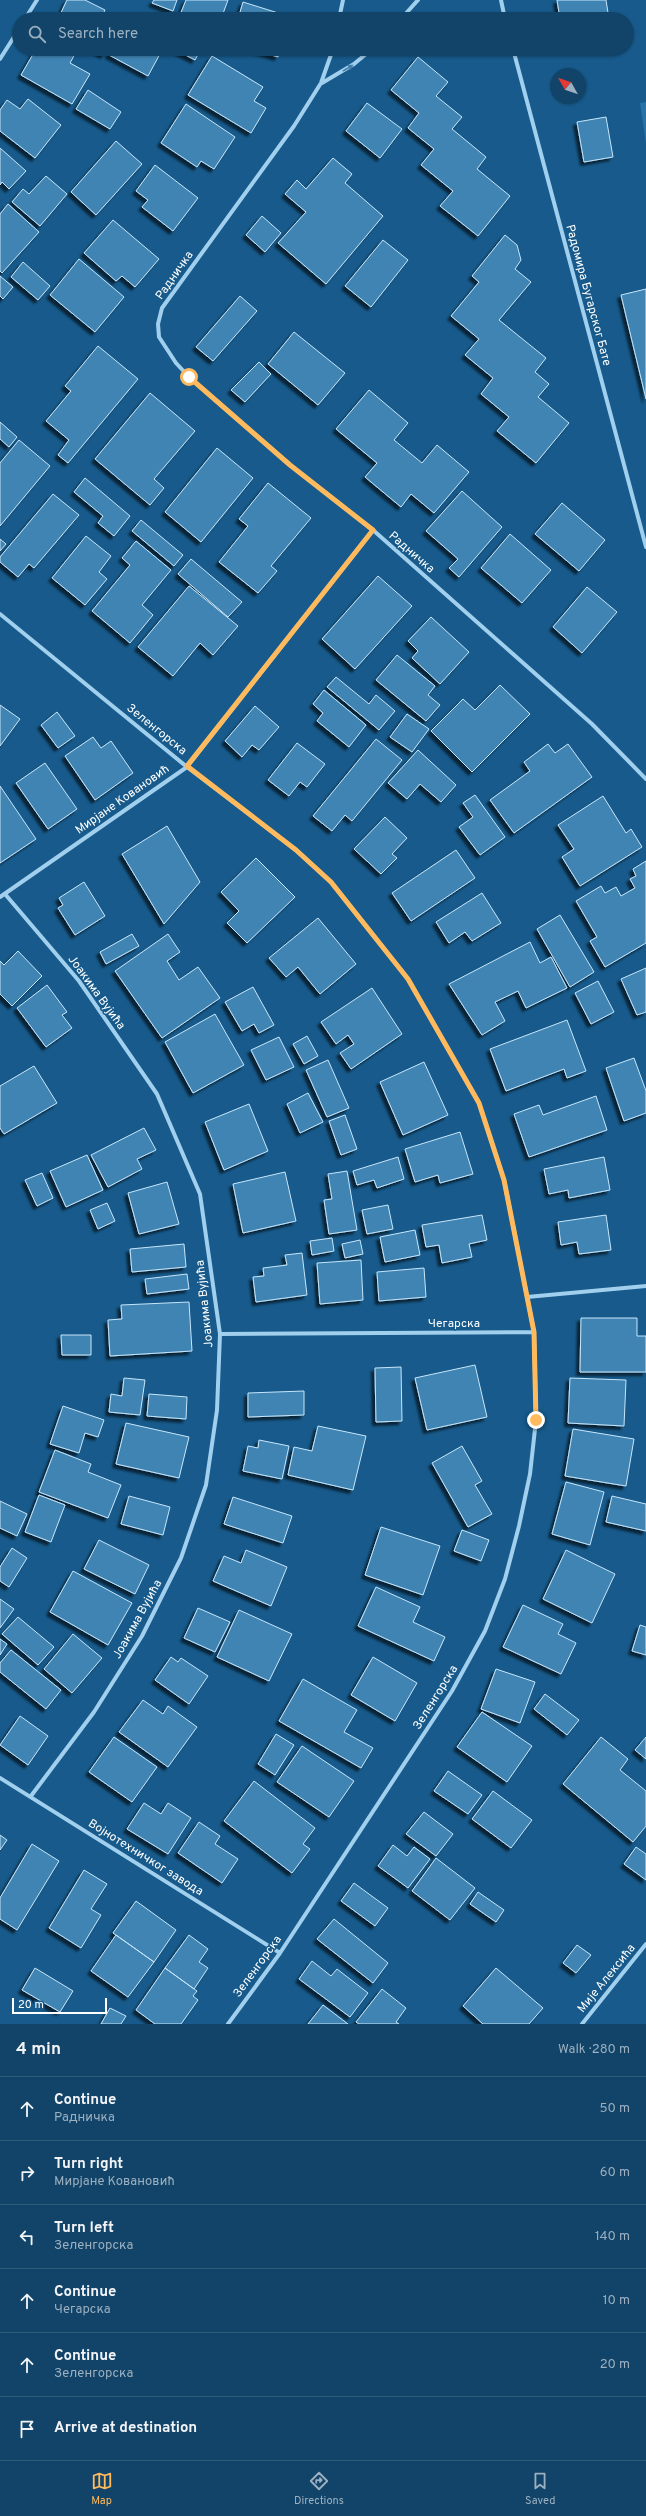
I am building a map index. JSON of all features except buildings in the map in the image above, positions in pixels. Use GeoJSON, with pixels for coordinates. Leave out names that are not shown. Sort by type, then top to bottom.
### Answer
{"type":"FeatureCollection","features":[{"type":"Feature","properties":{"kind":"street"},"geometry":{"type":"LineString","coordinates":[[29,12],[37,0]]}},
{"type":"Feature","properties":{"kind":"street"},"geometry":{"type":"LineString","coordinates":[[340,12],[342,0]]}},
{"type":"Feature","properties":{"kind":"street"},"geometry":{"type":"LineString","coordinates":[[407,12],[418,0]]}},
{"type":"Feature","properties":{"kind":"street"},"geometry":{"type":"LineString","coordinates":[[500,0],[503,12]]}},
{"type":"Feature","properties":{"kind":"street"},"geometry":{"type":"LineString","coordinates":[[0,59],[12,40]]}},
{"type":"Feature","properties":{"kind":"street","name":"Радничка"},"geometry":{"type":"LineString","coordinates":[[331,56],[321,83],[266,166],[162,308],[158,324],[159,336],[166,350],[189,377],[290,465],[373,530],[592,724],[646,779]]}},
{"type":"Feature","properties":{"kind":"street","name":"Радничка"},"geometry":{"type":"LineString","coordinates":[[321,83],[354,64],[364,56]]}},
{"type":"Feature","properties":{"kind":"street","name":"Радомира Бугарског Бате"},"geometry":{"type":"LineString","coordinates":[[514,56],[646,546]]}},
{"type":"Feature","properties":{"kind":"street","name":"Мирјане Ковановић"},"geometry":{"type":"LineString","coordinates":[[0,897],[187,766],[373,530]]}},
{"type":"Feature","properties":{"kind":"street","name":"Зеленгорска"},"geometry":{"type":"LineString","coordinates":[[0,614],[187,766],[296,850],[331,882],[408,979],[479,1103],[504,1180],[527,1297]]}},
{"type":"Feature","properties":{"kind":"street","name":"Јоакима Вујића"},"geometry":{"type":"LineString","coordinates":[[5,894],[79,981],[157,1094],[200,1194],[220,1334],[217,1410],[206,1485],[181,1558],[130,1655],[94,1712],[31,1796]]}},
{"type":"Feature","properties":{"kind":"street"},"geometry":{"type":"LineString","coordinates":[[534,1332],[527,1297],[646,1286]]}},
{"type":"Feature","properties":{"kind":"street","name":"Зеленгорска"},"geometry":{"type":"LineString","coordinates":[[228,2024],[280,1953],[452,1691],[485,1631],[505,1579],[519,1526],[530,1474],[536,1420],[534,1332]]}},
{"type":"Feature","properties":{"kind":"street","name":"Чегарска"},"geometry":{"type":"LineString","coordinates":[[220,1334],[534,1332]]}},
{"type":"Feature","properties":{"kind":"street","name":"Војнотехничког завода"},"geometry":{"type":"LineString","coordinates":[[0,1778],[280,1953]]}},
{"type":"Feature","properties":{"kind":"street","name":"Мије Алексића"},"geometry":{"type":"LineString","coordinates":[[582,2024],[646,1944]]}},
{"type":"Feature","properties":{"kind":"shaded area"},"geometry":{"type":"Polygon","coordinates":[[[646,102],[646,144],[640,103],[646,102]]]}},
{"type":"Feature","properties":{"kind":"route"},"geometry":{"type":"LineString","coordinates":[[189,377],[290,465],[373,530],[187,766],[296,850],[331,882],[408,979],[479,1103],[504,1180],[534,1332],[536,1420]]}}]}
